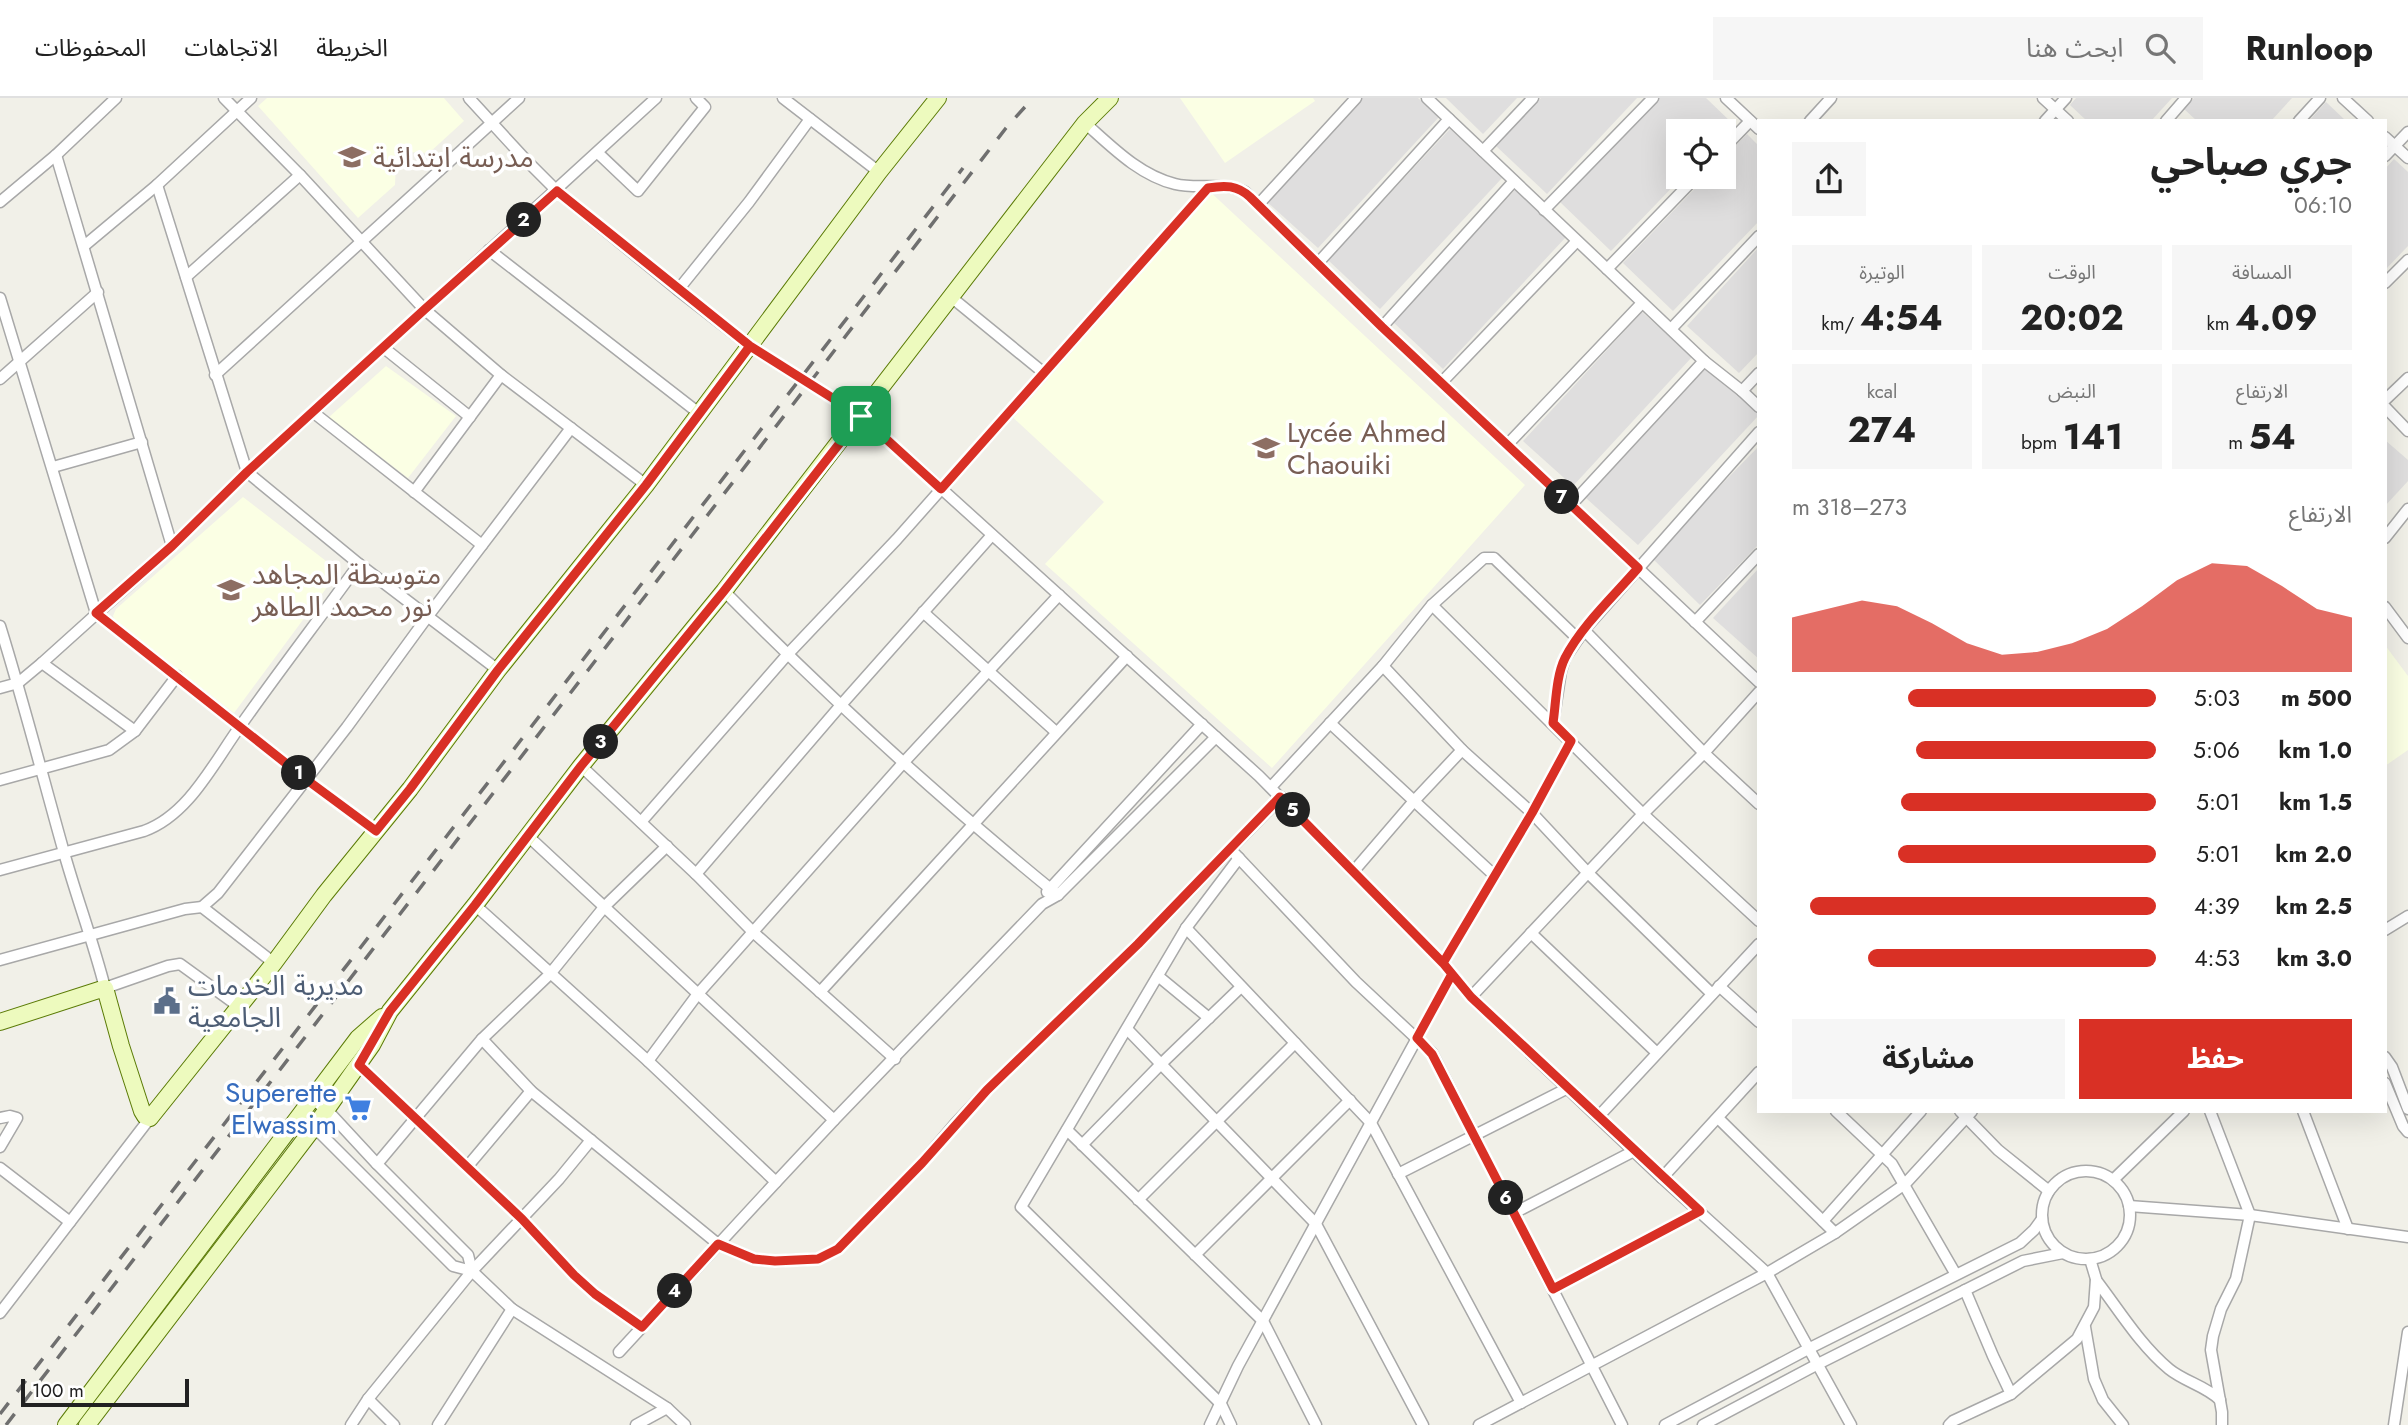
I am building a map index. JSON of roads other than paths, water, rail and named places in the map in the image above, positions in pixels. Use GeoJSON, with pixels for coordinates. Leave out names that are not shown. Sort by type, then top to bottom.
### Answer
{"type":"FeatureCollection","features":[{"type":"Feature","properties":{"kind":"street"},"geometry":{"type":"LineString","coordinates":[[0,202],[56,155],[116,98]]}},
{"type":"Feature","properties":{"kind":"street"},"geometry":{"type":"LineString","coordinates":[[224,98],[425,309],[501,375],[646,485]]}},
{"type":"Feature","properties":{"kind":"street"},"geometry":{"type":"LineString","coordinates":[[84,246],[157,185],[251,98]]}},
{"type":"Feature","properties":{"kind":"street"},"geometry":{"type":"LineString","coordinates":[[469,98],[557,191],[678,290],[750,346],[861,416],[1271,787],[1443,963],[1471,997],[1662,1178],[1767,1273],[1851,1425]]}},
{"type":"Feature","properties":{"kind":"street"},"geometry":{"type":"LineString","coordinates":[[215,375],[519,98]]}},
{"type":"Feature","properties":{"kind":"street"},"geometry":{"type":"LineString","coordinates":[[0,688],[18,683],[42,663],[656,98]]}},
{"type":"Feature","properties":{"kind":"street"},"geometry":{"type":"LineString","coordinates":[[598,153],[638,191],[705,107],[696,98]]}},
{"type":"Feature","properties":{"kind":"street"},"geometry":{"type":"LineString","coordinates":[[783,98],[879,172]]}},
{"type":"Feature","properties":{"kind":"street"},"geometry":{"type":"LineString","coordinates":[[87,1425],[327,1110],[359,1065],[390,1011],[529,837],[581,766],[724,591],[861,416],[1085,123],[1110,98]]}},
{"type":"Feature","properties":{"kind":"street"},"geometry":{"type":"LineString","coordinates":[[1258,205],[1356,98]]}},
{"type":"Feature","properties":{"kind":"street"},"geometry":{"type":"LineString","coordinates":[[1427,98],[1704,361],[1757,405]]}},
{"type":"Feature","properties":{"kind":"street"},"geometry":{"type":"LineString","coordinates":[[1483,151],[1533,98]]}},
{"type":"Feature","properties":{"kind":"street"},"geometry":{"type":"LineString","coordinates":[[1544,210],[1653,98]]}},
{"type":"Feature","properties":{"kind":"street"},"geometry":{"type":"LineString","coordinates":[[1726,98],[1757,128]]}},
{"type":"Feature","properties":{"kind":"street"},"geometry":{"type":"LineString","coordinates":[[1812,119],[1830,98]]}},
{"type":"Feature","properties":{"kind":"street"},"geometry":{"type":"LineString","coordinates":[[2043,98],[2066,119]]}},
{"type":"Feature","properties":{"kind":"street"},"geometry":{"type":"LineString","coordinates":[[2047,119],[2066,98]]}},
{"type":"Feature","properties":{"kind":"street"},"geometry":{"type":"LineString","coordinates":[[2168,119],[2186,98]]}},
{"type":"Feature","properties":{"kind":"street"},"geometry":{"type":"LineString","coordinates":[[2301,119],[2320,98]]}},
{"type":"Feature","properties":{"kind":"street"},"geometry":{"type":"LineString","coordinates":[[2343,98],[2366,119]]}},
{"type":"Feature","properties":{"kind":"street"},"geometry":{"type":"LineString","coordinates":[[0,1313],[274,963],[324,895],[410,789],[498,670],[646,485],[931,100]]}},
{"type":"Feature","properties":{"kind":"street"},"geometry":{"type":"LineString","coordinates":[[678,290],[749,202],[810,119]]}},
{"type":"Feature","properties":{"kind":"street"},"geometry":{"type":"LineString","coordinates":[[1318,262],[1449,119]]}},
{"type":"Feature","properties":{"kind":"street"},"geometry":{"type":"LineString","coordinates":[[1736,136],[1750,121]]}},
{"type":"Feature","properties":{"kind":"street"},"geometry":{"type":"LineString","coordinates":[[1085,123],[1126,159],[1158,179],[1208,188],[1238,188],[1757,680]]}},
{"type":"Feature","properties":{"kind":"street"},"geometry":{"type":"LineString","coordinates":[[2387,154],[2408,132]]}},
{"type":"Feature","properties":{"kind":"street"},"geometry":{"type":"LineString","coordinates":[[2387,139],[2408,158]]}},
{"type":"Feature","properties":{"kind":"street"},"geometry":{"type":"LineString","coordinates":[[56,155],[172,546]]}},
{"type":"Feature","properties":{"kind":"street"},"geometry":{"type":"LineString","coordinates":[[186,276],[300,175]]}},
{"type":"Feature","properties":{"kind":"street"},"geometry":{"type":"LineString","coordinates":[[1382,327],[1514,181]]}},
{"type":"Feature","properties":{"kind":"street"},"geometry":{"type":"LineString","coordinates":[[157,185],[247,472],[359,564],[498,670]]}},
{"type":"Feature","properties":{"kind":"street"},"geometry":{"type":"LineString","coordinates":[[641,822],[787,655],[865,575],[1208,188]]}},
{"type":"Feature","properties":{"kind":"street"},"geometry":{"type":"LineString","coordinates":[[1607,269],[1684,189]]}},
{"type":"Feature","properties":{"kind":"street"},"geometry":{"type":"LineString","coordinates":[[1671,329],[1757,238]]}},
{"type":"Feature","properties":{"kind":"street"},"geometry":{"type":"LineString","coordinates":[[1441,383],[1577,241]]}},
{"type":"Feature","properties":{"kind":"street"},"geometry":{"type":"LineString","coordinates":[[489,250],[700,414]]}},
{"type":"Feature","properties":{"kind":"street"},"geometry":{"type":"LineString","coordinates":[[2387,281],[2408,260]]}},
{"type":"Feature","properties":{"kind":"street"},"geometry":{"type":"LineString","coordinates":[[0,379],[98,292]]}},
{"type":"Feature","properties":{"kind":"street"},"geometry":{"type":"LineString","coordinates":[[951,297],[1044,373]]}},
{"type":"Feature","properties":{"kind":"street"},"geometry":{"type":"LineString","coordinates":[[0,298],[96,613],[307,780],[376,831]]}},
{"type":"Feature","properties":{"kind":"street"},"geometry":{"type":"LineString","coordinates":[[1507,445],[1642,303]]}},
{"type":"Feature","properties":{"kind":"street"},"geometry":{"type":"LineString","coordinates":[[384,348],[470,417]]}},
{"type":"Feature","properties":{"kind":"street"},"geometry":{"type":"LineString","coordinates":[[1571,505],[1704,361]]}},
{"type":"Feature","properties":{"kind":"street"},"geometry":{"type":"LineString","coordinates":[[414,492],[501,375]]}},
{"type":"Feature","properties":{"kind":"street"},"geometry":{"type":"LineString","coordinates":[[1742,391],[1757,375]]}},
{"type":"Feature","properties":{"kind":"street"},"geometry":{"type":"LineString","coordinates":[[2387,398],[2408,378]]}},
{"type":"Feature","properties":{"kind":"street"},"geometry":{"type":"LineString","coordinates":[[2387,409],[2408,431]]}},
{"type":"Feature","properties":{"kind":"street"},"geometry":{"type":"LineString","coordinates":[[314,413],[482,545]]}},
{"type":"Feature","properties":{"kind":"street"},"geometry":{"type":"LineString","coordinates":[[0,960],[185,909],[202,907],[218,893],[307,780],[428,615],[571,428]]}},
{"type":"Feature","properties":{"kind":"street"},"geometry":{"type":"LineString","coordinates":[[1553,723],[1565,658],[1581,635],[1757,434]]}},
{"type":"Feature","properties":{"kind":"street"},"geometry":{"type":"LineString","coordinates":[[53,467],[142,442]]}},
{"type":"Feature","properties":{"kind":"street"},"geometry":{"type":"LineString","coordinates":[[2387,535],[2408,509]]}},
{"type":"Feature","properties":{"kind":"street"},"geometry":{"type":"LineString","coordinates":[[696,874],[992,535]]}},
{"type":"Feature","properties":{"kind":"street"},"geometry":{"type":"LineString","coordinates":[[1695,622],[1757,556]]}},
{"type":"Feature","properties":{"kind":"street"},"geometry":{"type":"LineString","coordinates":[[1271,787],[1383,666],[1432,605],[1484,558],[1490,557],[1581,635],[1757,802]]}},
{"type":"Feature","properties":{"kind":"street"},"geometry":{"type":"LineString","coordinates":[[0,870],[144,831],[167,821],[199,785],[359,564]]}},
{"type":"Feature","properties":{"kind":"street"},"geometry":{"type":"LineString","coordinates":[[724,591],[787,655],[972,825],[1054,891]]}},
{"type":"Feature","properties":{"kind":"street"},"geometry":{"type":"LineString","coordinates":[[649,1061],[697,995],[904,762],[1059,595]]}},
{"type":"Feature","properties":{"kind":"street"},"geometry":{"type":"LineString","coordinates":[[1432,605],[1643,814],[1757,919]]}},
{"type":"Feature","properties":{"kind":"street"},"geometry":{"type":"LineString","coordinates":[[2387,610],[2408,638]]}},
{"type":"Feature","properties":{"kind":"street"},"geometry":{"type":"LineString","coordinates":[[923,612],[1056,732]]}},
{"type":"Feature","properties":{"kind":"street"},"geometry":{"type":"LineString","coordinates":[[0,626],[121,1046],[142,1111],[150,1118]]}},
{"type":"Feature","properties":{"kind":"street"},"geometry":{"type":"LineString","coordinates":[[820,992],[1126,656]]}},
{"type":"Feature","properties":{"kind":"street"},"geometry":{"type":"LineString","coordinates":[[42,663],[135,731]]}},
{"type":"Feature","properties":{"kind":"street"},"geometry":{"type":"LineString","coordinates":[[1383,666],[1462,750],[1532,813],[1588,873],[1716,990],[1757,1021]]}},
{"type":"Feature","properties":{"kind":"street"},"geometry":{"type":"LineString","coordinates":[[0,780],[109,750],[135,731],[177,676]]}},
{"type":"Feature","properties":{"kind":"street"},"geometry":{"type":"LineString","coordinates":[[1471,997],[1757,694]]}},
{"type":"Feature","properties":{"kind":"street"},"geometry":{"type":"LineString","coordinates":[[1330,723],[1495,876]]}},
{"type":"Feature","properties":{"kind":"street"},"geometry":{"type":"LineString","coordinates":[[619,1352],[834,1120],[1042,904],[1131,800],[1202,724]]}},
{"type":"Feature","properties":{"kind":"street"},"geometry":{"type":"LineString","coordinates":[[1054,891],[1142,811],[1216,737]]}},
{"type":"Feature","properties":{"kind":"street"},"geometry":{"type":"LineString","coordinates":[[1443,963],[1532,813],[1571,741]]}},
{"type":"Feature","properties":{"kind":"street"},"geometry":{"type":"LineString","coordinates":[[1353,872],[1462,750]]}},
{"type":"Feature","properties":{"kind":"street"},"geometry":{"type":"LineString","coordinates":[[581,766],[667,846],[753,932],[895,1059]]}},
{"type":"Feature","properties":{"kind":"street"},"geometry":{"type":"LineString","coordinates":[[1231,1425],[1221,1404],[1021,1208],[1186,928],[1235,853],[1280,797]]}},
{"type":"Feature","properties":{"kind":"street"},"geometry":{"type":"LineString","coordinates":[[1131,800],[1142,811]]}},
{"type":"Feature","properties":{"kind":"street"},"geometry":{"type":"LineString","coordinates":[[529,837],[834,1120]]}},
{"type":"Feature","properties":{"kind":"street"},"geometry":{"type":"LineString","coordinates":[[377,1164],[482,1039],[550,974],[606,906],[667,846]]}},
{"type":"Feature","properties":{"kind":"street"},"geometry":{"type":"LineString","coordinates":[[1235,853],[1356,982],[1432,1054],[1622,1425]]}},
{"type":"Feature","properties":{"kind":"street"},"geometry":{"type":"LineString","coordinates":[[482,1039],[531,1091],[718,1244],[754,1259],[818,1259],[838,1249],[922,1163],[987,1090],[1235,853]]}},
{"type":"Feature","properties":{"kind":"street"},"geometry":{"type":"LineString","coordinates":[[475,905],[649,1061],[776,1182]]}},
{"type":"Feature","properties":{"kind":"street"},"geometry":{"type":"LineString","coordinates":[[202,907],[274,963]]}},
{"type":"Feature","properties":{"kind":"street"},"geometry":{"type":"LineString","coordinates":[[2387,929],[2407,918]]}},
{"type":"Feature","properties":{"kind":"street"},"geometry":{"type":"LineString","coordinates":[[1186,928],[1371,1123],[1521,1404]]}},
{"type":"Feature","properties":{"kind":"street"},"geometry":{"type":"LineString","coordinates":[[1531,933],[1657,1053]]}},
{"type":"Feature","properties":{"kind":"street"},"geometry":{"type":"LineString","coordinates":[[1598,1116],[1757,946]]}},
{"type":"Feature","properties":{"kind":"street"},"geometry":{"type":"LineString","coordinates":[[0,1022],[180,964],[238,1006]]}},
{"type":"Feature","properties":{"kind":"street"},"geometry":{"type":"LineString","coordinates":[[1210,1425],[1263,1321],[1452,974]]}},
{"type":"Feature","properties":{"kind":"street"},"geometry":{"type":"LineString","coordinates":[[1158,976],[1209,1018]]}},
{"type":"Feature","properties":{"kind":"street"},"geometry":{"type":"LineString","coordinates":[[1083,1145],[1241,986]]}},
{"type":"Feature","properties":{"kind":"street"},"geometry":{"type":"LineString","coordinates":[[66,1425],[358,1038],[390,1011]]}},
{"type":"Feature","properties":{"kind":"street"},"geometry":{"type":"LineString","coordinates":[[1127,1029],[1316,1224],[1423,1425]]}},
{"type":"Feature","properties":{"kind":"street"},"geometry":{"type":"LineString","coordinates":[[1138,1200],[1295,1044]]}},
{"type":"Feature","properties":{"kind":"street"},"geometry":{"type":"LineString","coordinates":[[2387,1060],[2408,1109]]}},
{"type":"Feature","properties":{"kind":"street"},"geometry":{"type":"LineString","coordinates":[[359,1065],[522,1219],[574,1275],[595,1294],[642,1327]]}},
{"type":"Feature","properties":{"kind":"street"},"geometry":{"type":"LineString","coordinates":[[1662,1178],[1757,1074]]}},
{"type":"Feature","properties":{"kind":"street"},"geometry":{"type":"LineString","coordinates":[[1398,1174],[1568,1088]]}},
{"type":"Feature","properties":{"kind":"street"},"geometry":{"type":"LineString","coordinates":[[2387,1088],[2408,1132]]}},
{"type":"Feature","properties":{"kind":"street"},"geometry":{"type":"LineString","coordinates":[[467,1167],[531,1091]]}},
{"type":"Feature","properties":{"kind":"street"},"geometry":{"type":"LineString","coordinates":[[312,1099],[327,1110],[468,1255],[472,1271]]}},
{"type":"Feature","properties":{"kind":"street"},"geometry":{"type":"LineString","coordinates":[[1195,1255],[1349,1100]]}},
{"type":"Feature","properties":{"kind":"street"},"geometry":{"type":"LineString","coordinates":[[1838,1113],[1883,1155],[1905,1184],[1955,1273]]}},
{"type":"Feature","properties":{"kind":"street"},"geometry":{"type":"LineString","coordinates":[[1823,1221],[1919,1113]]}},
{"type":"Feature","properties":{"kind":"street"},"geometry":{"type":"LineString","coordinates":[[1479,1425],[1767,1273],[1835,1233],[1905,1184],[1966,1113],[1998,1150],[2049,1191]]}},
{"type":"Feature","properties":{"kind":"street"},"geometry":{"type":"LineString","coordinates":[[2113,1180],[2182,1113]]}},
{"type":"Feature","properties":{"kind":"street"},"geometry":{"type":"LineString","coordinates":[[2211,1113],[2250,1215],[2236,1279],[2221,1309],[2211,1350],[2222,1425]]}},
{"type":"Feature","properties":{"kind":"street"},"geometry":{"type":"LineString","coordinates":[[2304,1113],[2348,1229]]}},
{"type":"Feature","properties":{"kind":"street"},"geometry":{"type":"LineString","coordinates":[[301,1114],[453,1266],[472,1271],[512,1309],[667,1408],[685,1425]]}},
{"type":"Feature","properties":{"kind":"street"},"geometry":{"type":"LineString","coordinates":[[0,1118],[17,1118],[0,1147]]}},
{"type":"Feature","properties":{"kind":"street"},"geometry":{"type":"LineString","coordinates":[[1718,1118],[1835,1233]]}},
{"type":"Feature","properties":{"kind":"street"},"geometry":{"type":"LineString","coordinates":[[1067,1130],[1263,1321],[1316,1425]]}},
{"type":"Feature","properties":{"kind":"street"},"geometry":{"type":"LineString","coordinates":[[351,1425],[368,1399],[472,1271],[559,1180],[591,1140]]}},
{"type":"Feature","properties":{"kind":"street"},"geometry":{"type":"LineString","coordinates":[[1514,1213],[1634,1151]]}},
{"type":"Feature","properties":{"kind":"street"},"geometry":{"type":"LineString","coordinates":[[0,1168],[70,1222]]}},
{"type":"Feature","properties":{"kind":"street"},"geometry":{"type":"LineString","coordinates":[[2092,1172],[2113,1180],[2123,1191],[2130,1206],[2126,1235],[2117,1247],[2105,1256],[2076,1258],[2063,1253],[2052,1244],[2045,1233],[2043,1204],[2049,1191],[2059,1180],[2071,1173],[2092,1172]]}},
{"type":"Feature","properties":{"kind":"street"},"geometry":{"type":"LineString","coordinates":[[2130,1206],[2250,1215],[2408,1237]]}},
{"type":"Feature","properties":{"kind":"street"},"geometry":{"type":"LineString","coordinates":[[1553,1289],[1700,1211]]}},
{"type":"Feature","properties":{"kind":"street"},"geometry":{"type":"LineString","coordinates":[[1665,1425],[1955,1273],[2020,1242],[2042,1219]]}},
{"type":"Feature","properties":{"kind":"street"},"geometry":{"type":"LineString","coordinates":[[1703,1425],[2023,1261],[2063,1253]]}},
{"type":"Feature","properties":{"kind":"street"},"geometry":{"type":"LineString","coordinates":[[2090,1259],[2096,1279],[2159,1361],[2181,1378],[2207,1390],[2220,1400]]}},
{"type":"Feature","properties":{"kind":"street"},"geometry":{"type":"LineString","coordinates":[[1949,1425],[1972,1411],[2011,1394],[2077,1339],[2094,1307],[2096,1279]]}},
{"type":"Feature","properties":{"kind":"street"},"geometry":{"type":"LineString","coordinates":[[1965,1290],[2011,1394]]}},
{"type":"Feature","properties":{"kind":"street"},"geometry":{"type":"LineString","coordinates":[[438,1425],[512,1309]]}},
{"type":"Feature","properties":{"kind":"street"},"geometry":{"type":"LineString","coordinates":[[2085,1327],[2094,1379],[2103,1400],[2123,1425]]}},
{"type":"Feature","properties":{"kind":"street"},"geometry":{"type":"LineString","coordinates":[[2394,1425],[2408,1332]]}},
{"type":"Feature","properties":{"kind":"street"},"geometry":{"type":"LineString","coordinates":[[368,1399],[394,1425]]}},
{"type":"Feature","properties":{"kind":"street"},"geometry":{"type":"LineString","coordinates":[[636,1425],[667,1408]]}},
{"type":"Feature","properties":{"kind":"railway"},"geometry":{"type":"LineString","coordinates":[[6,1425],[1006,128],[1033,98]]}},
{"type":"Feature","properties":{"kind":"railway"},"geometry":{"type":"LineString","coordinates":[[0,1414],[963,168]]}},
{"type":"Feature","properties":{"kind":"place","name":"مدرسة ابتدائية"},"geometry":{"type":"Point","coordinates":[352,157]}},
{"type":"Feature","properties":{"kind":"place","name":"Lycée Ahmed Chaouiki"},"geometry":{"type":"Point","coordinates":[1266,448]}},
{"type":"Feature","properties":{"kind":"place","name":"متوسطة المجاهد نور محمد الطاهر"},"geometry":{"type":"Point","coordinates":[231,590]}},
{"type":"Feature","properties":{"kind":"place","name":"مديرية الخدمات الجامعية"},"geometry":{"type":"Point","coordinates":[167,1001]}},
{"type":"Feature","properties":{"kind":"place","name":"Superette Elwassim"},"geometry":{"type":"Point","coordinates":[358,1108]}}]}
